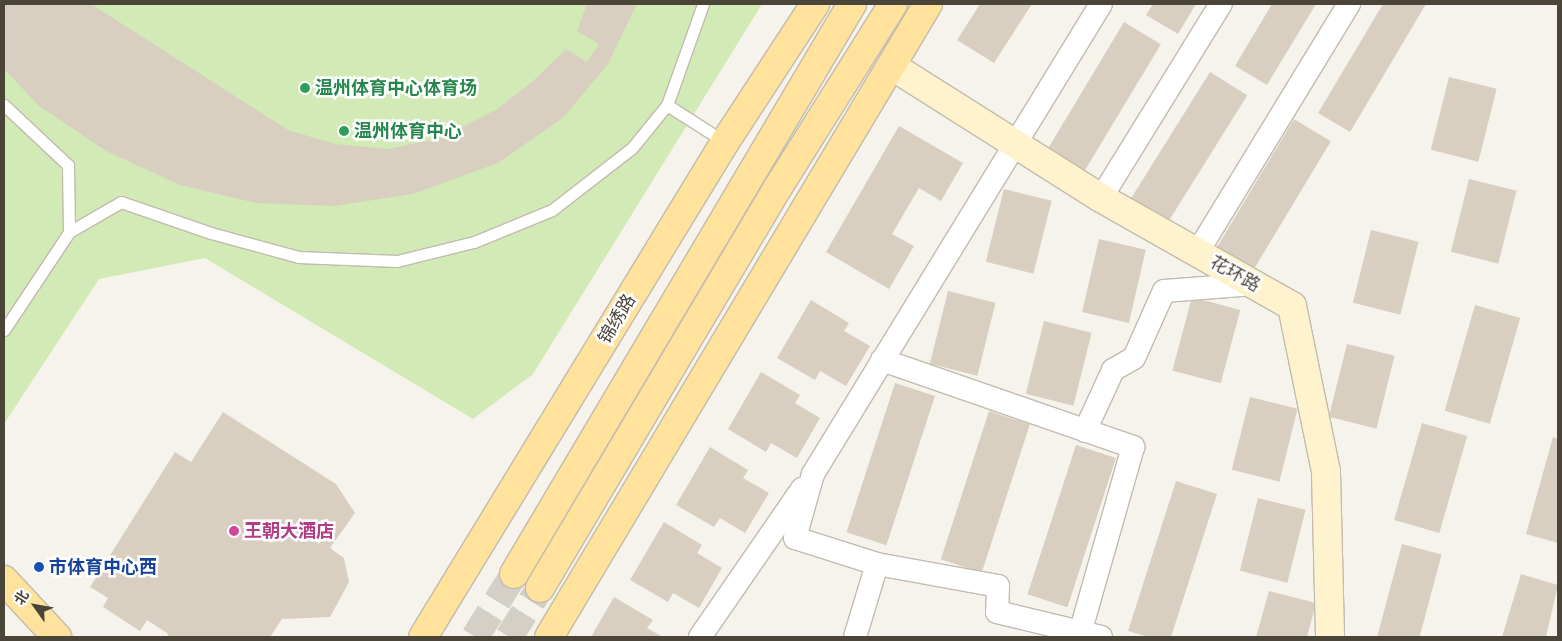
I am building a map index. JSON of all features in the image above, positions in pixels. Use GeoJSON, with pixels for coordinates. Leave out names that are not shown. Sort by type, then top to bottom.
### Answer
{"type":"FeatureCollection","features":[{"type":"Feature","properties":{"kind":"main road","name":"锦绣路"},"geometry":{"type":"LineString","coordinates":[[422,637],[725,142],[815,4]]}},
{"type":"Feature","properties":{"kind":"main road"},"geometry":{"type":"LineString","coordinates":[[514,574],[852,4]]}},
{"type":"Feature","properties":{"kind":"main road"},"geometry":{"type":"LineString","coordinates":[[540,588],[777,189],[893,4]]}},
{"type":"Feature","properties":{"kind":"main road"},"geometry":{"type":"LineString","coordinates":[[550,637],[928,4]]}},
{"type":"Feature","properties":{"kind":"main road"},"geometry":{"type":"LineString","coordinates":[[4,580],[57,637]]}},
{"type":"Feature","properties":{"kind":"street"},"geometry":{"type":"LineString","coordinates":[[700,637],[813,474],[1101,4]]}},
{"type":"Feature","properties":{"kind":"street"},"geometry":{"type":"LineString","coordinates":[[1101,198],[1221,4]]}},
{"type":"Feature","properties":{"kind":"street"},"geometry":{"type":"LineString","coordinates":[[1198,253],[1349,4]]}},
{"type":"Feature","properties":{"kind":"street","name":"花环路"},"geometry":{"type":"LineString","coordinates":[[892,66],[1101,198],[1292,306],[1326,472],[1330,637]]}},
{"type":"Feature","properties":{"kind":"street"},"geometry":{"type":"LineString","coordinates":[[1085,431],[1113,370],[1134,358],[1164,291],[1254,284]]}},
{"type":"Feature","properties":{"kind":"street"},"geometry":{"type":"LineString","coordinates":[[813,474],[795,538],[877,564],[998,586],[997,612],[1087,635],[1134,447],[882,360]]}},
{"type":"Feature","properties":{"kind":"street"},"geometry":{"type":"LineString","coordinates":[[855,637],[877,564]]}},
{"type":"Feature","properties":{"kind":"lane"},"geometry":{"type":"LineString","coordinates":[[4,330],[68,232],[121,202],[211,233],[299,257],[397,260],[474,242],[552,210],[632,148],[667,105],[703,4]]}},
{"type":"Feature","properties":{"kind":"lane"},"geometry":{"type":"LineString","coordinates":[[4,104],[68,165],[68,232]]}},
{"type":"Feature","properties":{"kind":"lane"},"geometry":{"type":"LineString","coordinates":[[667,105],[725,142]]}},
{"type":"Feature","properties":{"kind":"green space","name":"温州体育中心"},"geometry":{"type":"Polygon","coordinates":[[[4,4],[762,4],[533,374],[473,419],[205,258],[99,279],[4,424],[4,4]]]}},
{"type":"Feature","properties":{"kind":"building","name":"温州体育中心体育场"},"geometry":{"type":"Polygon","coordinates":[[[4,4],[91,4],[288,130],[335,144],[387,149],[442,138],[497,109],[532,82],[566,49],[587,62],[599,44],[577,31],[587,4],[637,4],[608,64],[564,117],[498,163],[413,194],[334,206],[256,203],[180,185],[106,151],[39,106],[4,69],[4,4]]]}},
{"type":"Feature","properties":{"kind":"building"},"geometry":{"type":"Polygon","coordinates":[[[980,4],[1032,4],[994,63],[957,40],[980,4]]]}},
{"type":"Feature","properties":{"kind":"building"},"geometry":{"type":"Polygon","coordinates":[[[1153,4],[1196,4],[1178,34],[1146,15],[1153,4]]]}},
{"type":"Feature","properties":{"kind":"building"},"geometry":{"type":"Polygon","coordinates":[[[1272,4],[1316,4],[1267,85],[1235,66],[1272,4]]]}},
{"type":"Feature","properties":{"kind":"building"},"geometry":{"type":"Polygon","coordinates":[[[1383,4],[1426,4],[1350,132],[1318,113],[1383,4]]]}},
{"type":"Feature","properties":{"kind":"building"},"geometry":{"type":"Polygon","coordinates":[[[1124,22],[1161,44],[1084,172],[1047,150],[1124,22]]]}},
{"type":"Feature","properties":{"kind":"building"},"geometry":{"type":"Polygon","coordinates":[[[1210,72],[1247,95],[1168,223],[1131,199],[1210,72]]]}},
{"type":"Feature","properties":{"kind":"building"},"geometry":{"type":"Polygon","coordinates":[[[1449,77],[1497,89],[1478,162],[1431,150],[1449,77]]]}},
{"type":"Feature","properties":{"kind":"building"},"geometry":{"type":"Polygon","coordinates":[[[1294,119],[1331,141],[1254,269],[1217,247],[1294,119]]]}},
{"type":"Feature","properties":{"kind":"building"},"geometry":{"type":"Polygon","coordinates":[[[899,126],[963,163],[941,201],[919,188],[892,234],[914,246],[889,289],[826,252],[899,126]]]}},
{"type":"Feature","properties":{"kind":"building"},"geometry":{"type":"Polygon","coordinates":[[[1469,179],[1517,191],[1498,264],[1451,252],[1469,179]]]}},
{"type":"Feature","properties":{"kind":"building"},"geometry":{"type":"Polygon","coordinates":[[[1004,189],[1052,201],[1033,274],[986,262],[1004,189]]]}},
{"type":"Feature","properties":{"kind":"building"},"geometry":{"type":"Polygon","coordinates":[[[1371,230],[1419,242],[1400,315],[1353,303],[1371,230]]]}},
{"type":"Feature","properties":{"kind":"building"},"geometry":{"type":"Polygon","coordinates":[[[1099,239],[1146,250],[1129,323],[1082,312],[1099,239]]]}},
{"type":"Feature","properties":{"kind":"building"},"geometry":{"type":"Polygon","coordinates":[[[948,291],[996,303],[977,376],[930,364],[948,291]]]}},
{"type":"Feature","properties":{"kind":"building"},"geometry":{"type":"Polygon","coordinates":[[[1192,297],[1240,310],[1221,383],[1172,370],[1192,297]]]}},
{"type":"Feature","properties":{"kind":"building"},"geometry":{"type":"Polygon","coordinates":[[[811,300],[849,323],[844,331],[870,346],[846,386],[820,371],[815,380],[777,358],[811,300]]]}},
{"type":"Feature","properties":{"kind":"building"},"geometry":{"type":"Polygon","coordinates":[[[1475,305],[1520,318],[1490,424],[1445,411],[1475,305]]]}},
{"type":"Feature","properties":{"kind":"building"},"geometry":{"type":"Polygon","coordinates":[[[1044,321],[1092,333],[1073,406],[1026,394],[1044,321]]]}},
{"type":"Feature","properties":{"kind":"building"},"geometry":{"type":"Polygon","coordinates":[[[1347,344],[1395,356],[1376,429],[1329,417],[1347,344]]]}},
{"type":"Feature","properties":{"kind":"building"},"geometry":{"type":"Polygon","coordinates":[[[761,372],[800,395],[795,403],[820,418],[797,458],[771,443],[766,452],[728,429],[761,372]]]}},
{"type":"Feature","properties":{"kind":"building"},"geometry":{"type":"Polygon","coordinates":[[[895,383],[935,396],[886,545],[846,532],[895,383]]]}},
{"type":"Feature","properties":{"kind":"building"},"geometry":{"type":"Polygon","coordinates":[[[1250,397],[1298,409],[1279,482],[1232,470],[1250,397]]]}},
{"type":"Feature","properties":{"kind":"building"},"geometry":{"type":"Polygon","coordinates":[[[989,411],[1030,424],[982,573],[941,559],[989,411]]]}},
{"type":"Feature","properties":{"kind":"building","name":"王朝大酒店"},"geometry":{"type":"Polygon","coordinates":[[[223,412],[336,484],[355,513],[330,548],[344,558],[349,582],[330,617],[282,619],[270,637],[169,637],[167,633],[147,620],[140,631],[103,607],[108,598],[90,587],[175,452],[191,462],[223,412]]]}},
{"type":"Feature","properties":{"kind":"building"},"geometry":{"type":"Polygon","coordinates":[[[1422,423],[1467,436],[1439,533],[1394,520],[1422,423]]]}},
{"type":"Feature","properties":{"kind":"building"},"geometry":{"type":"Polygon","coordinates":[[[1553,437],[1558,439],[1558,543],[1526,534],[1553,437]]]}},
{"type":"Feature","properties":{"kind":"building"},"geometry":{"type":"Polygon","coordinates":[[[1076,445],[1116,458],[1067,607],[1027,594],[1076,445]]]}},
{"type":"Feature","properties":{"kind":"building"},"geometry":{"type":"Polygon","coordinates":[[[710,447],[748,470],[743,478],[769,493],[745,533],[720,518],[714,527],[676,505],[710,447]]]}},
{"type":"Feature","properties":{"kind":"building"},"geometry":{"type":"Polygon","coordinates":[[[1176,481],[1217,494],[1171,637],[1149,637],[1128,631],[1176,481]]]}},
{"type":"Feature","properties":{"kind":"building"},"geometry":{"type":"Polygon","coordinates":[[[1258,498],[1306,510],[1287,583],[1240,571],[1258,498]]]}},
{"type":"Feature","properties":{"kind":"building"},"geometry":{"type":"Polygon","coordinates":[[[664,522],[702,545],[697,553],[722,568],[699,608],[673,593],[668,602],[630,580],[664,522]]]}},
{"type":"Feature","properties":{"kind":"building"},"geometry":{"type":"Polygon","coordinates":[[[1402,544],[1442,555],[1420,637],[1377,637],[1402,544]]]}},
{"type":"Feature","properties":{"kind":"building"},"geometry":{"type":"Polygon","coordinates":[[[1521,574],[1558,585],[1546,637],[1502,637],[1521,574]]]}},
{"type":"Feature","properties":{"kind":"building"},"geometry":{"type":"Polygon","coordinates":[[[1269,591],[1316,603],[1307,637],[1256,637],[1269,591]]]}},
{"type":"Feature","properties":{"kind":"building"},"geometry":{"type":"Polygon","coordinates":[[[614,597],[653,620],[647,628],[663,637],[591,637],[614,597]]]}},
{"type":"Feature","properties":{"kind":"tunnel"},"geometry":{"type":"LineString","coordinates":[[475,637],[514,574]]}},
{"type":"Feature","properties":{"kind":"tunnel"},"geometry":{"type":"LineString","coordinates":[[509,637],[540,588]]}},
{"type":"Feature","properties":{"kind":"place","name":"温州体育中心体育场"},"geometry":{"type":"Point","coordinates":[305,88]}},
{"type":"Feature","properties":{"kind":"place","name":"温州体育中心"},"geometry":{"type":"Point","coordinates":[344,131]}},
{"type":"Feature","properties":{"kind":"place","name":"王朝大酒店"},"geometry":{"type":"Point","coordinates":[234,531]}},
{"type":"Feature","properties":{"kind":"place","name":"市体育中心西"},"geometry":{"type":"Point","coordinates":[39,567]}}]}
